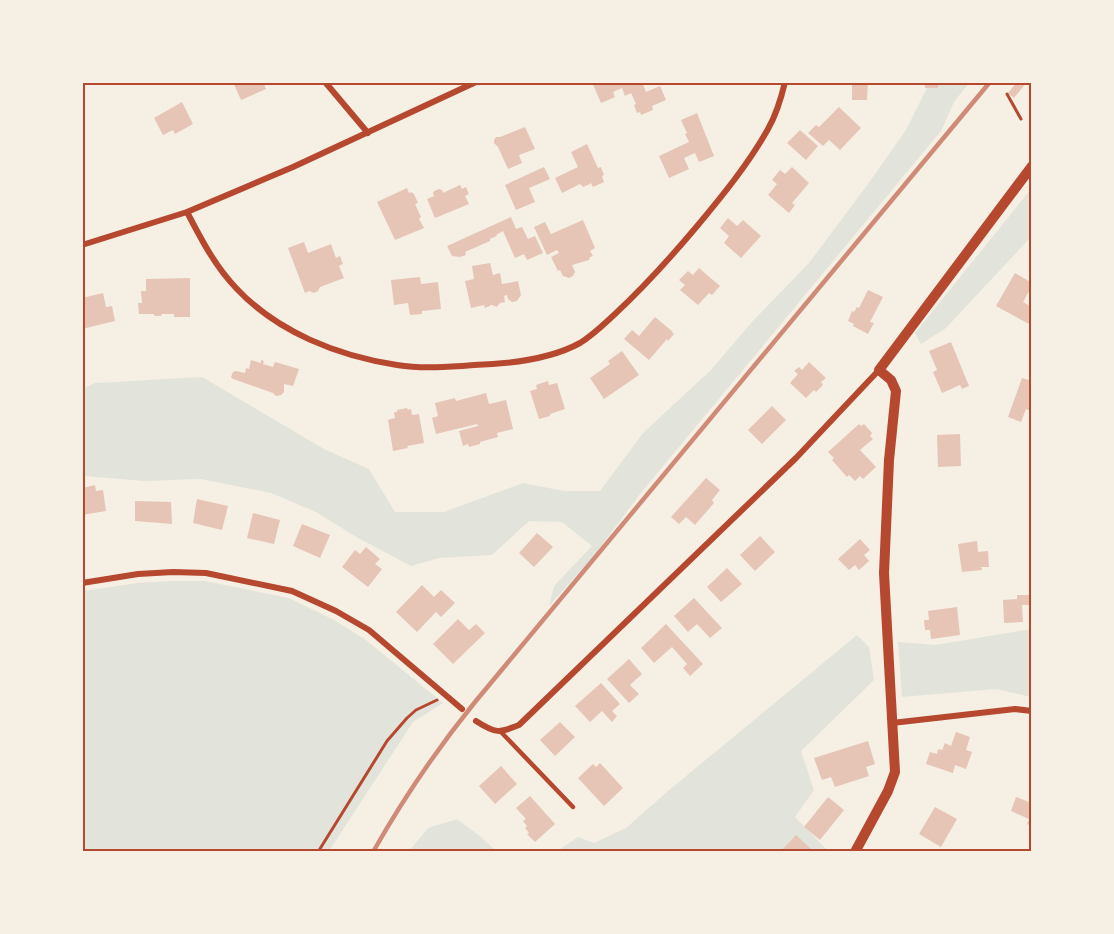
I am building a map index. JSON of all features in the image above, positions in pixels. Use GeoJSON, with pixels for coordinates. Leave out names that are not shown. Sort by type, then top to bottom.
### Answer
{"type":"FeatureCollection","features":[{"type":"Feature","properties":{"kind":"street"},"geometry":{"type":"LineString","coordinates":[[325,82],[368,133]]}},
{"type":"Feature","properties":{"kind":"street"},"geometry":{"type":"LineString","coordinates":[[82,245],[186,212],[368,133],[476,82]]}},
{"type":"Feature","properties":{"kind":"street"},"geometry":{"type":"LineString","coordinates":[[186,212],[221,270],[253,304],[272,320],[333,349],[361,358],[399,365],[442,367],[487,365],[540,357],[564,351],[596,331],[674,255],[719,200],[754,151],[778,107],[785,82]]}},
{"type":"Feature","properties":{"kind":"street"},"geometry":{"type":"LineString","coordinates":[[476,721],[488,729],[501,732],[519,725],[796,458],[879,370],[1032,166]]}},
{"type":"Feature","properties":{"kind":"street"},"geometry":{"type":"LineString","coordinates":[[855,852],[888,791],[895,772],[884,573],[888,460],[896,391],[891,380],[879,370]]}},
{"type":"Feature","properties":{"kind":"street"},"geometry":{"type":"LineString","coordinates":[[82,583],[138,574],[206,573],[292,591],[369,630],[462,709]]}},
{"type":"Feature","properties":{"kind":"street"},"geometry":{"type":"LineString","coordinates":[[891,723],[1015,709],[1032,711]]}},
{"type":"Feature","properties":{"kind":"lane"},"geometry":{"type":"LineString","coordinates":[[501,732],[573,807]]}},
{"type":"Feature","properties":{"kind":"path"},"geometry":{"type":"LineString","coordinates":[[1007,94],[1021,119]]}},
{"type":"Feature","properties":{"kind":"path"},"geometry":{"type":"LineString","coordinates":[[318,852],[387,741],[416,710],[447,696]]}},
{"type":"Feature","properties":{"kind":"shaded area"},"geometry":{"type":"Polygon","coordinates":[[[927,83],[969,83],[954,102],[941,131],[640,494],[593,557],[549,606],[554,586],[592,546],[562,522],[529,521],[492,555],[439,558],[411,566],[358,538],[316,512],[271,493],[201,479],[143,481],[83,476],[82,389],[95,383],[202,377],[324,449],[369,469],[395,512],[444,512],[523,483],[564,491],[600,491],[643,433],[711,370],[751,323],[809,263],[906,130],[927,88],[927,83]]]}},
{"type":"Feature","properties":{"kind":"shaded area"},"geometry":{"type":"Polygon","coordinates":[[[1031,189],[1031,237],[946,328],[921,344],[915,333],[1031,189]]]}},
{"type":"Feature","properties":{"kind":"shaded area"},"geometry":{"type":"Polygon","coordinates":[[[205,581],[289,598],[334,620],[366,640],[443,703],[413,722],[329,851],[83,852],[83,591],[137,583],[205,581]]]}},
{"type":"Feature","properties":{"kind":"shaded area"},"geometry":{"type":"Polygon","coordinates":[[[1031,629],[1031,697],[996,689],[902,697],[898,642],[935,645],[1031,629]]]}},
{"type":"Feature","properties":{"kind":"shaded area"},"geometry":{"type":"Polygon","coordinates":[[[857,635],[869,647],[874,680],[801,751],[814,790],[795,817],[828,851],[556,852],[578,837],[594,843],[626,828],[857,635]]]}},
{"type":"Feature","properties":{"kind":"shaded area"},"geometry":{"type":"Polygon","coordinates":[[[457,819],[496,851],[409,851],[428,828],[457,819]]]}},
{"type":"Feature","properties":{"kind":"building"},"geometry":{"type":"Polygon","coordinates":[[[233,82],[263,82],[266,89],[241,100],[233,82]]]}},
{"type":"Feature","properties":{"kind":"building"},"geometry":{"type":"Polygon","coordinates":[[[592,82],[642,82],[646,92],[660,86],[666,100],[652,106],[653,110],[641,115],[640,112],[637,113],[631,93],[625,96],[622,88],[613,92],[615,97],[601,103],[592,82]]]}},
{"type":"Feature","properties":{"kind":"building"},"geometry":{"type":"Polygon","coordinates":[[[852,82],[868,82],[867,100],[852,100],[852,82]]]}},
{"type":"Feature","properties":{"kind":"building"},"geometry":{"type":"Polygon","coordinates":[[[925,82],[939,82],[938,88],[925,88],[925,82]]]}},
{"type":"Feature","properties":{"kind":"building"},"geometry":{"type":"Polygon","coordinates":[[[1017,82],[1027,82],[1014,98],[1008,93],[1017,82]]]}},
{"type":"Feature","properties":{"kind":"building"},"geometry":{"type":"Polygon","coordinates":[[[182,102],[193,124],[175,134],[173,130],[163,135],[154,118],[182,102]]]}},
{"type":"Feature","properties":{"kind":"building"},"geometry":{"type":"Polygon","coordinates":[[[839,107],[861,128],[840,150],[829,140],[823,146],[808,133],[816,125],[819,127],[839,107]]]}},
{"type":"Feature","properties":{"kind":"building"},"geometry":{"type":"Polygon","coordinates":[[[697,113],[714,156],[699,162],[695,153],[684,158],[689,169],[669,178],[659,156],[689,142],[681,120],[697,113]]]}},
{"type":"Feature","properties":{"kind":"building"},"geometry":{"type":"Polygon","coordinates":[[[525,127],[535,149],[519,155],[522,163],[508,169],[494,140],[496,137],[525,127]]]}},
{"type":"Feature","properties":{"kind":"building"},"geometry":{"type":"Polygon","coordinates":[[[800,130],[818,146],[806,160],[787,143],[800,130]]]}},
{"type":"Feature","properties":{"kind":"building"},"geometry":{"type":"Polygon","coordinates":[[[587,144],[598,168],[601,167],[604,182],[593,187],[590,182],[583,187],[580,184],[562,193],[555,178],[578,167],[571,152],[587,144]]]}},
{"type":"Feature","properties":{"kind":"building"},"geometry":{"type":"Polygon","coordinates":[[[544,167],[550,179],[529,188],[535,202],[516,210],[505,185],[544,167]]]}},
{"type":"Feature","properties":{"kind":"building"},"geometry":{"type":"Polygon","coordinates":[[[792,167],[809,183],[792,203],[795,205],[789,213],[768,195],[777,184],[772,180],[780,170],[785,174],[792,167]]]}},
{"type":"Feature","properties":{"kind":"building"},"geometry":{"type":"Polygon","coordinates":[[[460,185],[462,189],[466,187],[469,194],[465,196],[469,204],[435,218],[427,199],[434,196],[434,191],[439,189],[443,193],[460,185]]]}},
{"type":"Feature","properties":{"kind":"building"},"geometry":{"type":"Polygon","coordinates":[[[407,188],[409,193],[414,194],[418,203],[415,204],[424,228],[395,240],[377,202],[407,188]]]}},
{"type":"Feature","properties":{"kind":"building"},"geometry":{"type":"Polygon","coordinates":[[[511,217],[516,229],[522,227],[528,239],[535,236],[543,253],[527,260],[524,254],[515,258],[503,231],[490,241],[465,252],[466,255],[452,256],[447,246],[511,217]]]}},
{"type":"Feature","properties":{"kind":"building"},"geometry":{"type":"Polygon","coordinates":[[[728,218],[737,226],[743,220],[761,236],[741,258],[724,243],[729,236],[720,228],[728,218]]]}},
{"type":"Feature","properties":{"kind":"building"},"geometry":{"type":"Polygon","coordinates":[[[583,220],[595,248],[590,251],[593,256],[589,260],[572,265],[575,272],[569,278],[563,276],[560,270],[558,271],[551,257],[559,253],[557,250],[547,255],[534,227],[545,222],[551,234],[583,220]]]}},
{"type":"Feature","properties":{"kind":"building"},"geometry":{"type":"Polygon","coordinates":[[[304,242],[308,253],[331,244],[336,258],[340,256],[343,264],[339,266],[344,278],[320,287],[314,293],[309,291],[305,293],[288,248],[304,242]]]}},
{"type":"Feature","properties":{"kind":"building"},"geometry":{"type":"Polygon","coordinates":[[[490,263],[493,275],[500,273],[502,284],[518,281],[521,295],[517,301],[512,302],[507,295],[504,296],[505,302],[500,303],[497,307],[490,305],[485,308],[484,305],[471,308],[465,281],[474,279],[472,266],[490,263]]]}},
{"type":"Feature","properties":{"kind":"building"},"geometry":{"type":"Polygon","coordinates":[[[699,268],[720,286],[712,295],[709,293],[698,305],[680,290],[685,285],[679,280],[688,271],[693,275],[699,268]]]}},
{"type":"Feature","properties":{"kind":"building"},"geometry":{"type":"Polygon","coordinates":[[[1015,273],[1032,283],[1023,302],[1032,307],[1032,319],[1029,324],[996,306],[1015,273]]]}},
{"type":"Feature","properties":{"kind":"building"},"geometry":{"type":"Polygon","coordinates":[[[420,277],[421,284],[438,282],[441,309],[410,315],[408,303],[394,305],[391,280],[420,277]]]}},
{"type":"Feature","properties":{"kind":"building"},"geometry":{"type":"Polygon","coordinates":[[[190,278],[190,317],[174,317],[174,314],[155,316],[139,314],[138,303],[142,303],[141,291],[146,291],[146,279],[190,278]]]}},
{"type":"Feature","properties":{"kind":"building"},"geometry":{"type":"Polygon","coordinates":[[[868,290],[883,297],[870,322],[874,323],[868,334],[848,321],[852,311],[859,308],[868,290]]]}},
{"type":"Feature","properties":{"kind":"building"},"geometry":{"type":"Polygon","coordinates":[[[103,293],[106,307],[112,306],[115,321],[82,329],[82,298],[103,293]]]}},
{"type":"Feature","properties":{"kind":"building"},"geometry":{"type":"Polygon","coordinates":[[[655,317],[674,334],[649,360],[624,339],[632,330],[639,336],[655,317]]]}},
{"type":"Feature","properties":{"kind":"building"},"geometry":{"type":"Polygon","coordinates":[[[951,342],[969,386],[962,389],[960,385],[942,393],[933,372],[937,370],[929,351],[951,342]]]}},
{"type":"Feature","properties":{"kind":"building"},"geometry":{"type":"Polygon","coordinates":[[[622,351],[639,375],[604,399],[590,378],[610,364],[608,361],[622,351]]]}},
{"type":"Feature","properties":{"kind":"building"},"geometry":{"type":"Polygon","coordinates":[[[251,360],[261,363],[261,360],[264,361],[263,364],[273,367],[275,362],[299,369],[293,386],[284,384],[284,392],[276,396],[231,377],[236,371],[245,373],[246,368],[249,369],[251,360]]]}},
{"type":"Feature","properties":{"kind":"building"},"geometry":{"type":"Polygon","coordinates":[[[809,362],[826,378],[816,392],[814,390],[806,398],[790,383],[798,374],[794,371],[799,367],[802,370],[809,362]]]}},
{"type":"Feature","properties":{"kind":"building"},"geometry":{"type":"Polygon","coordinates":[[[1022,378],[1032,381],[1032,411],[1026,409],[1021,422],[1008,417],[1022,378]]]}},
{"type":"Feature","properties":{"kind":"building"},"geometry":{"type":"Polygon","coordinates":[[[548,381],[549,385],[557,383],[565,409],[539,419],[530,391],[537,389],[536,385],[548,381]]]}},
{"type":"Feature","properties":{"kind":"building"},"geometry":{"type":"Polygon","coordinates":[[[486,393],[489,404],[506,400],[513,429],[497,433],[498,437],[469,447],[468,444],[463,446],[459,431],[478,426],[477,424],[436,434],[432,418],[438,416],[435,403],[455,398],[456,401],[486,393]]]}},
{"type":"Feature","properties":{"kind":"building"},"geometry":{"type":"Polygon","coordinates":[[[772,406],[786,420],[762,444],[748,430],[772,406]]]}},
{"type":"Feature","properties":{"kind":"building"},"geometry":{"type":"Polygon","coordinates":[[[411,409],[412,415],[419,414],[424,443],[393,451],[388,420],[395,418],[394,412],[397,410],[411,409]]]}},
{"type":"Feature","properties":{"kind":"building"},"geometry":{"type":"Polygon","coordinates":[[[859,424],[861,426],[864,424],[872,433],[870,436],[873,439],[860,450],[876,467],[863,479],[860,476],[855,481],[849,475],[847,477],[828,452],[859,424]]]}},
{"type":"Feature","properties":{"kind":"building"},"geometry":{"type":"Polygon","coordinates":[[[960,434],[961,466],[938,467],[937,435],[960,434]]]}},
{"type":"Feature","properties":{"kind":"building"},"geometry":{"type":"Polygon","coordinates":[[[706,478],[720,490],[712,500],[714,503],[695,525],[686,517],[679,524],[671,517],[706,478]]]}},
{"type":"Feature","properties":{"kind":"building"},"geometry":{"type":"Polygon","coordinates":[[[95,485],[96,491],[103,490],[106,511],[82,515],[83,488],[95,485]]]}},
{"type":"Feature","properties":{"kind":"building"},"geometry":{"type":"Polygon","coordinates":[[[197,499],[228,506],[222,530],[193,523],[197,499]]]}},
{"type":"Feature","properties":{"kind":"building"},"geometry":{"type":"Polygon","coordinates":[[[135,501],[171,502],[172,524],[135,521],[135,501]]]}},
{"type":"Feature","properties":{"kind":"building"},"geometry":{"type":"Polygon","coordinates":[[[253,513],[280,520],[274,544],[247,538],[253,513]]]}},
{"type":"Feature","properties":{"kind":"building"},"geometry":{"type":"Polygon","coordinates":[[[302,524],[330,535],[320,558],[293,546],[302,524]]]}},
{"type":"Feature","properties":{"kind":"building"},"geometry":{"type":"Polygon","coordinates":[[[537,533],[553,547],[534,567],[519,553],[537,533]]]}},
{"type":"Feature","properties":{"kind":"building"},"geometry":{"type":"Polygon","coordinates":[[[760,536],[775,552],[755,571],[740,555],[760,536]]]}},
{"type":"Feature","properties":{"kind":"building"},"geometry":{"type":"Polygon","coordinates":[[[860,539],[870,550],[864,555],[869,561],[859,570],[855,565],[849,570],[838,559],[860,539]]]}},
{"type":"Feature","properties":{"kind":"building"},"geometry":{"type":"Polygon","coordinates":[[[977,541],[978,552],[988,551],[989,567],[962,572],[958,544],[977,541]]]}},
{"type":"Feature","properties":{"kind":"building"},"geometry":{"type":"Polygon","coordinates":[[[366,547],[380,559],[375,564],[382,569],[368,587],[342,567],[355,550],[360,554],[366,547]]]}},
{"type":"Feature","properties":{"kind":"building"},"geometry":{"type":"Polygon","coordinates":[[[727,568],[742,584],[721,602],[707,587],[727,568]]]}},
{"type":"Feature","properties":{"kind":"building"},"geometry":{"type":"Polygon","coordinates":[[[422,585],[434,597],[441,590],[455,603],[441,617],[436,612],[417,632],[396,612],[422,585]]]}},
{"type":"Feature","properties":{"kind":"building"},"geometry":{"type":"Polygon","coordinates":[[[1017,595],[1032,595],[1032,605],[1022,605],[1023,622],[1004,623],[1003,600],[1017,599],[1017,595]]]}},
{"type":"Feature","properties":{"kind":"building"},"geometry":{"type":"Polygon","coordinates":[[[694,598],[722,628],[710,638],[697,624],[688,632],[674,616],[694,598]]]}},
{"type":"Feature","properties":{"kind":"building"},"geometry":{"type":"Polygon","coordinates":[[[957,607],[960,635],[931,639],[930,630],[925,630],[924,620],[929,620],[928,611],[957,607]]]}},
{"type":"Feature","properties":{"kind":"building"},"geometry":{"type":"Polygon","coordinates":[[[458,619],[469,630],[476,624],[485,633],[453,664],[433,644],[458,619]]]}},
{"type":"Feature","properties":{"kind":"building"},"geometry":{"type":"Polygon","coordinates":[[[666,624],[703,664],[690,676],[683,668],[687,664],[672,647],[654,663],[641,648],[666,624]]]}},
{"type":"Feature","properties":{"kind":"building"},"geometry":{"type":"Polygon","coordinates":[[[629,659],[642,674],[630,685],[639,694],[629,703],[607,679],[629,659]]]}},
{"type":"Feature","properties":{"kind":"building"},"geometry":{"type":"Polygon","coordinates":[[[601,683],[620,704],[612,711],[617,716],[612,722],[602,711],[590,722],[575,706],[601,683]]]}},
{"type":"Feature","properties":{"kind":"building"},"geometry":{"type":"Polygon","coordinates":[[[560,722],[575,737],[555,756],[540,740],[560,722]]]}},
{"type":"Feature","properties":{"kind":"building"},"geometry":{"type":"Polygon","coordinates":[[[956,732],[970,737],[966,750],[972,752],[966,769],[955,765],[953,773],[926,764],[930,752],[937,754],[938,749],[942,750],[945,743],[951,746],[956,732]]]}},
{"type":"Feature","properties":{"kind":"building"},"geometry":{"type":"Polygon","coordinates":[[[868,741],[875,764],[866,767],[869,776],[835,787],[831,777],[822,780],[814,758],[868,741]]]}},
{"type":"Feature","properties":{"kind":"building"},"geometry":{"type":"Polygon","coordinates":[[[600,763],[623,788],[604,806],[578,778],[593,764],[596,767],[600,763]]]}},
{"type":"Feature","properties":{"kind":"building"},"geometry":{"type":"Polygon","coordinates":[[[501,766],[517,784],[495,804],[479,786],[501,766]]]}},
{"type":"Feature","properties":{"kind":"building"},"geometry":{"type":"Polygon","coordinates":[[[530,796],[555,824],[535,842],[527,834],[529,833],[525,828],[527,826],[523,821],[526,819],[516,808],[530,796]]]}},
{"type":"Feature","properties":{"kind":"building"},"geometry":{"type":"Polygon","coordinates":[[[828,797],[844,810],[820,840],[804,827],[828,797]]]}},
{"type":"Feature","properties":{"kind":"building"},"geometry":{"type":"Polygon","coordinates":[[[1016,797],[1032,803],[1032,826],[1027,824],[1029,819],[1011,811],[1016,797]]]}},
{"type":"Feature","properties":{"kind":"building"},"geometry":{"type":"Polygon","coordinates":[[[935,807],[957,819],[941,847],[919,834],[935,807]]]}},
{"type":"Feature","properties":{"kind":"building"},"geometry":{"type":"Polygon","coordinates":[[[796,835],[811,849],[808,852],[780,852],[796,835]]]}},
{"type":"Feature","properties":{"kind":"railway"},"geometry":{"type":"LineString","coordinates":[[373,852],[421,775],[475,702],[990,82]]}}]}
